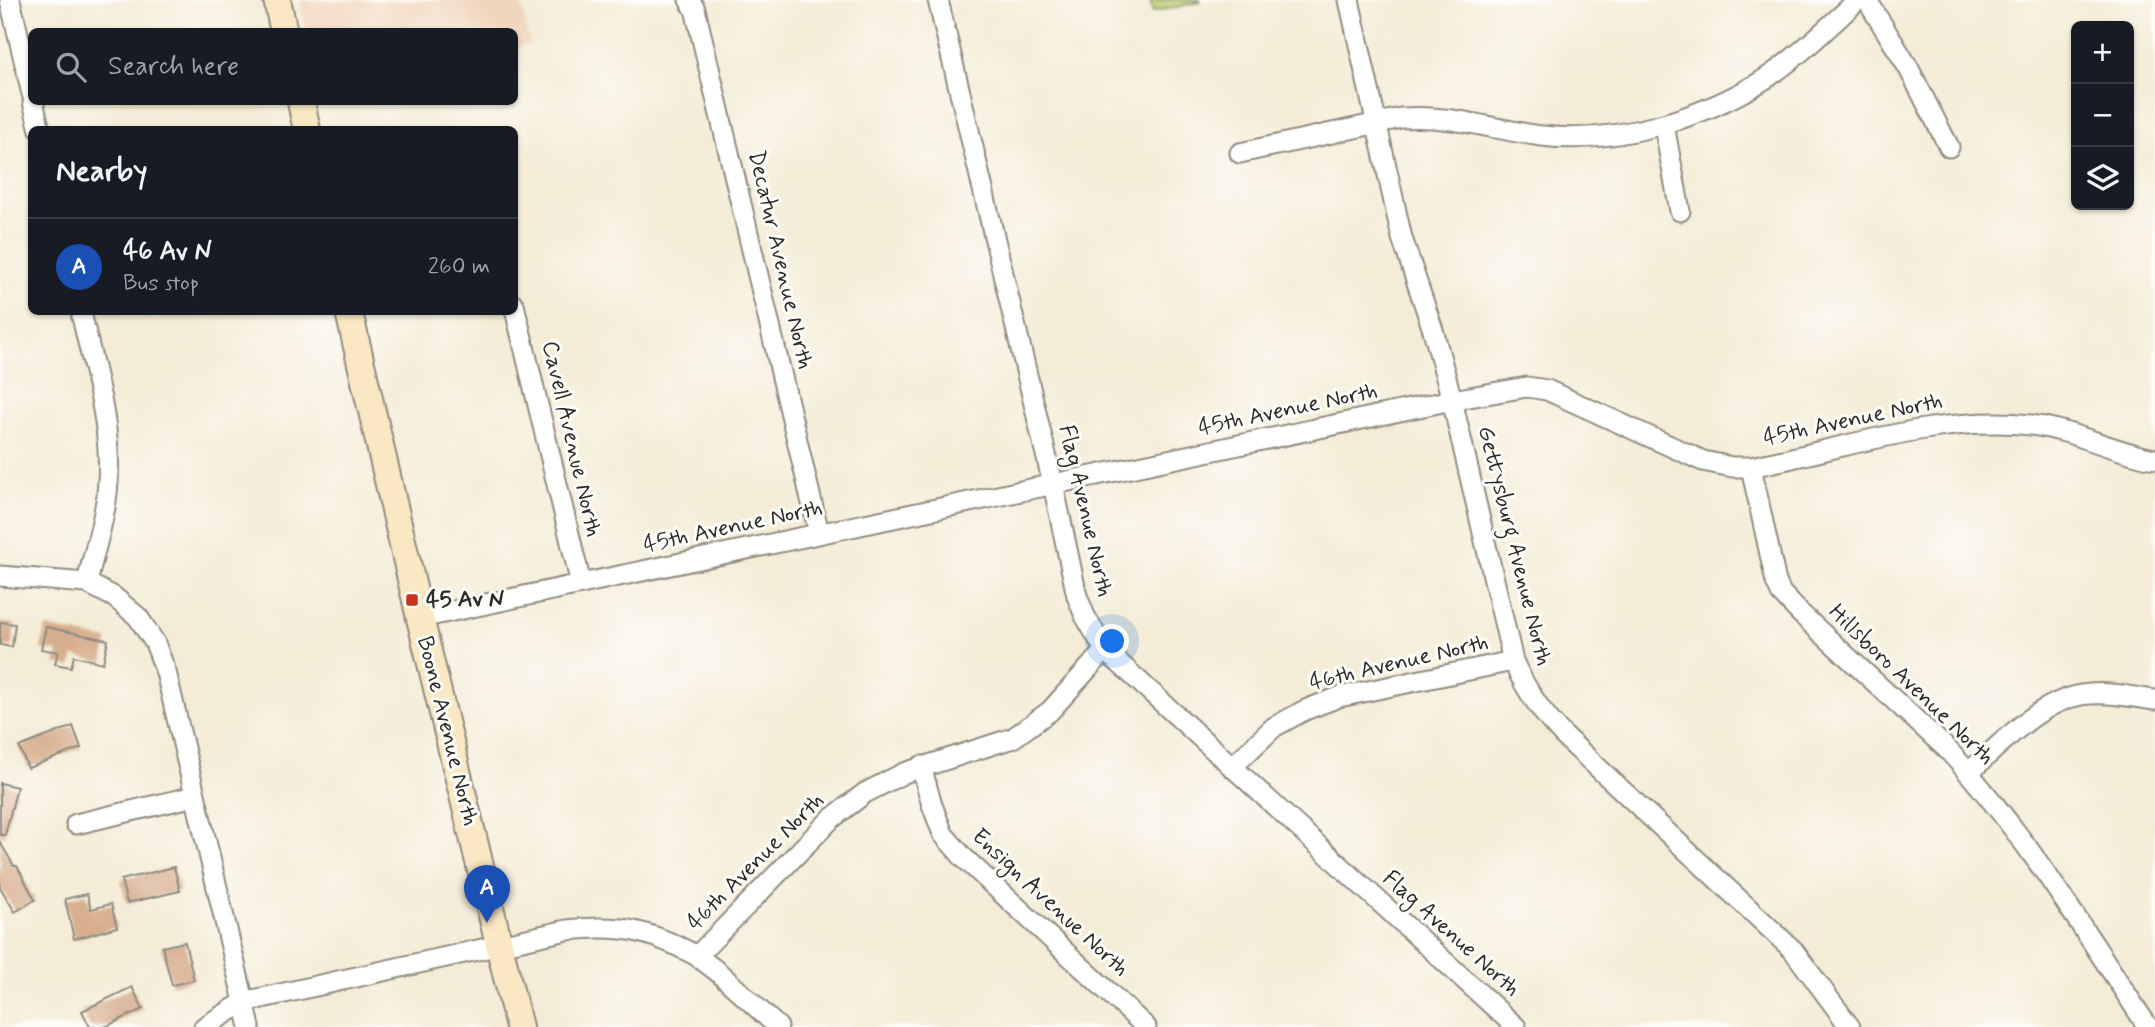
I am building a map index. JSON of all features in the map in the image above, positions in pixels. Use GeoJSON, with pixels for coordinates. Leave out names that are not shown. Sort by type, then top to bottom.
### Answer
{"type":"FeatureCollection","features":[{"type":"Feature","properties":{"kind":"street"},"geometry":{"type":"LineString","coordinates":[[10,0],[28,77]]}},
{"type":"Feature","properties":{"kind":"street"},"geometry":{"type":"LineString","coordinates":[[277,0],[283,28]]}},
{"type":"Feature","properties":{"kind":"street","name":"Decatur Avenue North"},"geometry":{"type":"LineString","coordinates":[[689,0],[695,9],[819,534]]}},
{"type":"Feature","properties":{"kind":"street","name":"Flag Avenue North"},"geometry":{"type":"LineString","coordinates":[[938,0],[1054,484],[1077,596],[1084,616],[1105,650],[1516,1027]]}},
{"type":"Feature","properties":{"kind":"street","name":"Gettysburg Avenue North"},"geometry":{"type":"LineString","coordinates":[[1349,0],[1402,238],[1433,330],[1452,400],[1513,661],[1527,691],[1543,715],[1793,950],[1850,1027]]}},
{"type":"Feature","properties":{"kind":"street"},"geometry":{"type":"LineString","coordinates":[[1240,153],[1377,123],[1423,117],[1446,118],[1543,136],[1580,137],[1664,125],[1719,104],[1766,78],[1858,0]]}},
{"type":"Feature","properties":{"kind":"street"},"geometry":{"type":"LineString","coordinates":[[1867,0],[1908,67],[1949,146]]}},
{"type":"Feature","properties":{"kind":"street"},"geometry":{"type":"LineString","coordinates":[[34,105],[39,126]]}},
{"type":"Feature","properties":{"kind":"street"},"geometry":{"type":"LineString","coordinates":[[302,105],[306,126]]}},
{"type":"Feature","properties":{"kind":"street"},"geometry":{"type":"LineString","coordinates":[[1664,125],[1680,211]]}},
{"type":"Feature","properties":{"kind":"street"},"geometry":{"type":"LineString","coordinates":[[81,315],[103,411],[108,446],[108,482],[103,517],[87,583]]}},
{"type":"Feature","properties":{"kind":"street","name":"Boone Avenue North"},"geometry":{"type":"LineString","coordinates":[[350,315],[519,1027]]}},
{"type":"Feature","properties":{"kind":"street","name":"Cavell Avenue North"},"geometry":{"type":"LineString","coordinates":[[516,315],[581,584]]}},
{"type":"Feature","properties":{"kind":"street","name":"45th Avenue North"},"geometry":{"type":"LineString","coordinates":[[420,618],[1452,400],[1527,387],[1547,390],[1703,461],[1732,467],[1751,467],[1962,423],[2001,422],[2035,425],[2155,459]]}},
{"type":"Feature","properties":{"kind":"street","name":"Hillsboro Avenue North"},"geometry":{"type":"LineString","coordinates":[[1751,467],[1770,561],[1781,593],[1969,772],[2039,863],[2148,1027]]}},
{"type":"Feature","properties":{"kind":"street"},"geometry":{"type":"LineString","coordinates":[[0,576],[87,583],[114,597],[138,617],[155,643],[166,672],[250,1027]]}},
{"type":"Feature","properties":{"kind":"street","name":"46th Avenue North"},"geometry":{"type":"LineString","coordinates":[[204,1027],[244,1002],[567,930],[601,926],[634,930],[667,940],[697,956],[831,819],[865,793],[921,766],[1013,738],[1050,711],[1105,650]]}},
{"type":"Feature","properties":{"kind":"street","name":"46th Avenue North"},"geometry":{"type":"LineString","coordinates":[[1231,767],[1274,727],[1305,710],[1339,697],[1513,661]]}},
{"type":"Feature","properties":{"kind":"street"},"geometry":{"type":"LineString","coordinates":[[1969,772],[2045,708],[2067,698],[2090,694],[2155,700]]}},
{"type":"Feature","properties":{"kind":"street","name":"Ensign Avenue North"},"geometry":{"type":"LineString","coordinates":[[921,766],[943,834],[963,858],[1146,1027]]}},
{"type":"Feature","properties":{"kind":"street"},"geometry":{"type":"LineString","coordinates":[[76,824],[195,796]]}},
{"type":"Feature","properties":{"kind":"street"},"geometry":{"type":"LineString","coordinates":[[697,956],[778,1027]]}},
{"type":"Feature","properties":{"kind":"shaded area"},"geometry":{"type":"Polygon","coordinates":[[[299,0],[520,0],[530,44],[518,47],[518,28],[305,28],[299,0]]]}},
{"type":"Feature","properties":{"kind":"green space"},"geometry":{"type":"Polygon","coordinates":[[[1150,0],[1200,0],[1200,2],[1153,12],[1150,0]]]}},
{"type":"Feature","properties":{"kind":"building"},"geometry":{"type":"Polygon","coordinates":[[[0,622],[15,624],[12,647],[0,645],[0,622]]]}},
{"type":"Feature","properties":{"kind":"building"},"geometry":{"type":"Polygon","coordinates":[[[46,627],[108,640],[103,663],[74,656],[71,667],[55,664],[58,652],[41,649],[46,627]]]}},
{"type":"Feature","properties":{"kind":"building"},"geometry":{"type":"Polygon","coordinates":[[[73,726],[81,748],[28,768],[19,747],[73,726]]]}},
{"type":"Feature","properties":{"kind":"building"},"geometry":{"type":"Polygon","coordinates":[[[0,783],[17,787],[5,835],[0,835],[0,783]]]}},
{"type":"Feature","properties":{"kind":"building"},"geometry":{"type":"Polygon","coordinates":[[[0,842],[14,866],[17,866],[35,900],[15,912],[0,887],[0,842]]]}},
{"type":"Feature","properties":{"kind":"building"},"geometry":{"type":"Polygon","coordinates":[[[174,867],[180,891],[127,903],[121,880],[174,867]]]}},
{"type":"Feature","properties":{"kind":"building"},"geometry":{"type":"Polygon","coordinates":[[[87,894],[91,909],[111,904],[117,927],[74,939],[65,899],[87,894]]]}},
{"type":"Feature","properties":{"kind":"building"},"geometry":{"type":"Polygon","coordinates":[[[185,942],[194,980],[172,985],[162,947],[185,942]]]}},
{"type":"Feature","properties":{"kind":"building"},"geometry":{"type":"Polygon","coordinates":[[[132,987],[143,1009],[105,1027],[90,1027],[82,1011],[132,987]]]}},
{"type":"Feature","properties":{"kind":"place","name":"45 Av N"},"geometry":{"type":"Point","coordinates":[412,600]}},
{"type":"Feature","properties":{"kind":"place","name":"46 Av N"},"geometry":{"type":"Point","coordinates":[487,923]}}]}
